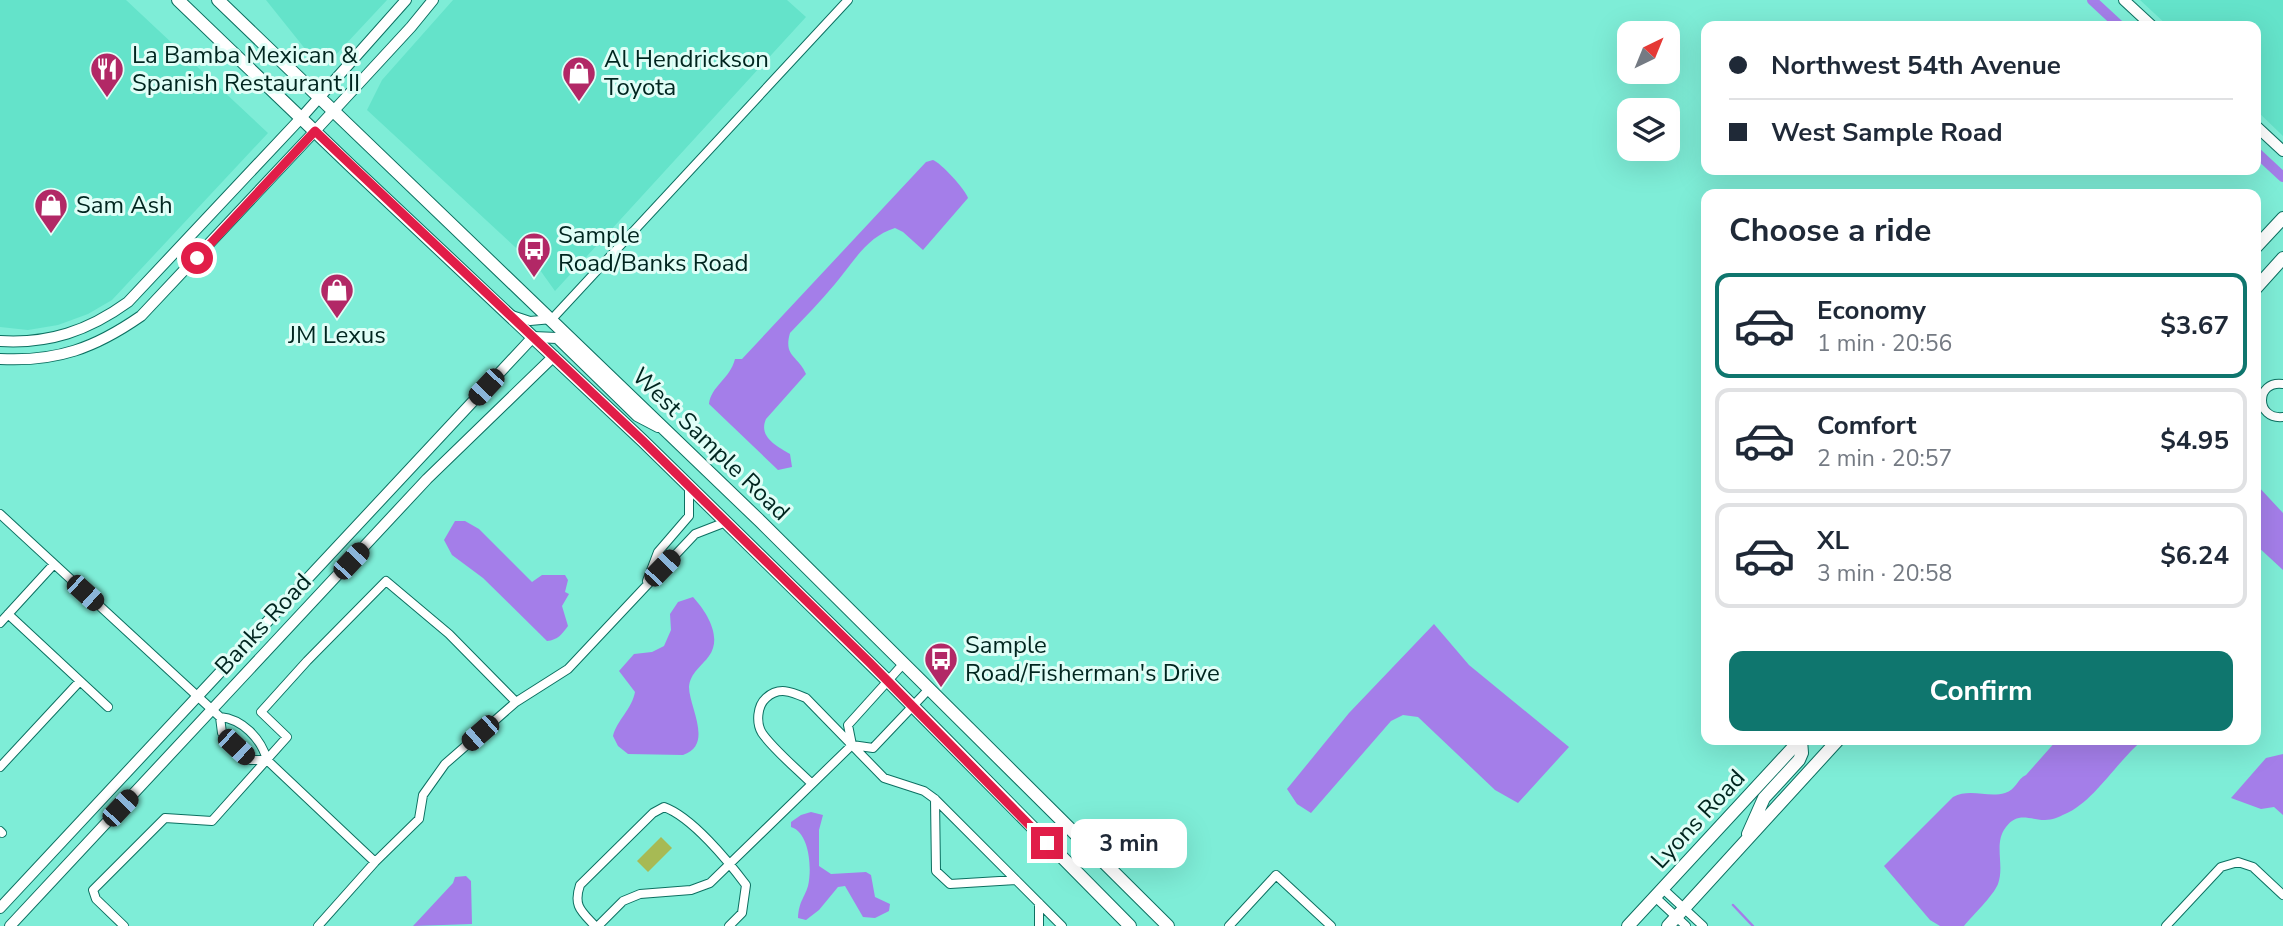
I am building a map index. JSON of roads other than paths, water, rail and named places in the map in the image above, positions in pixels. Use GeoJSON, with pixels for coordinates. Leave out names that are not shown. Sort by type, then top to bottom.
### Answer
{"type":"FeatureCollection","features":[{"type":"Feature","properties":{"kind":"main road","name":"West Sample Road"},"geometry":{"type":"LineString","coordinates":[[178,0],[689,486],[888,681],[1130,926]]}},
{"type":"Feature","properties":{"kind":"main road","name":"West Sample Road"},"geometry":{"type":"LineString","coordinates":[[218,0],[670,434],[1168,926]]}},
{"type":"Feature","properties":{"kind":"main road"},"geometry":{"type":"LineString","coordinates":[[2261,242],[2283,218]]}},
{"type":"Feature","properties":{"kind":"main road"},"geometry":{"type":"LineString","coordinates":[[2261,282],[2283,258]]}},
{"type":"Feature","properties":{"kind":"main road","name":"Lyons Road"},"geometry":{"type":"LineString","coordinates":[[1628,926],[1795,745]]}},
{"type":"Feature","properties":{"kind":"main road"},"geometry":{"type":"LineString","coordinates":[[1744,844],[1764,798],[1799,760],[1802,753],[1801,745]]}},
{"type":"Feature","properties":{"kind":"main road","name":"Lyons Road"},"geometry":{"type":"LineString","coordinates":[[1679,919],[1833,745]]}},
{"type":"Feature","properties":{"kind":"street"},"geometry":{"type":"LineString","coordinates":[[0,341],[54,339],[84,329],[128,302],[301,118],[406,0]]}},
{"type":"Feature","properties":{"kind":"street"},"geometry":{"type":"LineString","coordinates":[[0,359],[56,357],[91,346],[141,316],[315,131],[433,0]]}},
{"type":"Feature","properties":{"kind":"street"},"geometry":{"type":"LineString","coordinates":[[507,313],[530,321],[552,319],[848,0]]}},
{"type":"Feature","properties":{"kind":"street"},"geometry":{"type":"LineString","coordinates":[[2124,0],[2147,21]]}},
{"type":"Feature","properties":{"kind":"street"},"geometry":{"type":"LineString","coordinates":[[2261,131],[2283,151]]}},
{"type":"Feature","properties":{"kind":"street"},"geometry":{"type":"LineString","coordinates":[[533,337],[557,338],[638,416],[670,434]]}},
{"type":"Feature","properties":{"kind":"street","name":"Banks Road"},"geometry":{"type":"LineString","coordinates":[[0,908],[533,337]]}},
{"type":"Feature","properties":{"kind":"street","name":"Banks Road"},"geometry":{"type":"LineString","coordinates":[[10,926],[216,713],[427,479],[554,356]]}},
{"type":"Feature","properties":{"kind":"street"},"geometry":{"type":"LineString","coordinates":[[2283,384],[2269,386],[2261,399],[2268,414],[2283,417]]}},
{"type":"Feature","properties":{"kind":"street"},"geometry":{"type":"LineString","coordinates":[[646,585],[658,552],[689,516],[689,486]]}},
{"type":"Feature","properties":{"kind":"street"},"geometry":{"type":"LineString","coordinates":[[0,514],[216,713],[234,718],[263,745],[267,760],[375,862]]}},
{"type":"Feature","properties":{"kind":"street"},"geometry":{"type":"LineString","coordinates":[[318,926],[375,862],[419,819],[423,795],[445,764],[516,702],[568,670],[695,534],[726,522]]}},
{"type":"Feature","properties":{"kind":"street"},"geometry":{"type":"LineString","coordinates":[[0,623],[54,565]]}},
{"type":"Feature","properties":{"kind":"street"},"geometry":{"type":"LineString","coordinates":[[124,926],[96,899],[93,890],[165,818],[212,821],[287,737],[261,712],[307,660],[386,581],[449,634],[516,702]]}},
{"type":"Feature","properties":{"kind":"street"},"geometry":{"type":"LineString","coordinates":[[8,614],[108,707]]}},
{"type":"Feature","properties":{"kind":"street"},"geometry":{"type":"LineString","coordinates":[[852,745],[848,725],[904,663]]}},
{"type":"Feature","properties":{"kind":"street"},"geometry":{"type":"LineString","coordinates":[[0,767],[80,681]]}},
{"type":"Feature","properties":{"kind":"street"},"geometry":{"type":"LineString","coordinates":[[852,745],[873,748],[929,689]]}},
{"type":"Feature","properties":{"kind":"street"},"geometry":{"type":"LineString","coordinates":[[812,784],[761,732],[758,713],[764,699],[779,690],[806,698],[884,778],[924,790],[1062,926]]}},
{"type":"Feature","properties":{"kind":"street"},"geometry":{"type":"LineString","coordinates":[[216,713],[222,733],[250,760],[267,760]]}},
{"type":"Feature","properties":{"kind":"street"},"geometry":{"type":"LineString","coordinates":[[729,926],[742,913],[746,885],[731,864],[678,812],[664,807],[653,813],[580,885],[576,899],[580,910],[596,926],[623,901],[640,894],[691,890],[710,884],[731,864],[852,745]]}},
{"type":"Feature","properties":{"kind":"street"},"geometry":{"type":"LineString","coordinates":[[934,799],[936,871],[950,884],[1016,880]]}},
{"type":"Feature","properties":{"kind":"street"},"geometry":{"type":"LineString","coordinates":[[2166,926],[2221,867],[2238,862],[2253,867],[2283,895]]}},
{"type":"Feature","properties":{"kind":"street"},"geometry":{"type":"LineString","coordinates":[[1229,926],[1276,874],[1331,926]]}},
{"type":"Feature","properties":{"kind":"street"},"geometry":{"type":"LineString","coordinates":[[1659,892],[1679,919],[1703,926]]}},
{"type":"Feature","properties":{"kind":"street"},"geometry":{"type":"LineString","coordinates":[[1039,903],[1039,926]]}},
{"type":"Feature","properties":{"kind":"waterway"},"geometry":{"type":"LineString","coordinates":[[2092,0],[2115,21]]}},
{"type":"Feature","properties":{"kind":"waterway"},"geometry":{"type":"LineString","coordinates":[[2261,157],[2283,177]]}},
{"type":"Feature","properties":{"kind":"waterway"},"geometry":{"type":"LineString","coordinates":[[1733,905],[1753,926]]}},
{"type":"Feature","properties":{"kind":"place","name":"La Bamba Mexican & Spanish Restaurant II"},"geometry":{"type":"Point","coordinates":[107,99]}},
{"type":"Feature","properties":{"kind":"place","name":"Al Hendrickson Toyota"},"geometry":{"type":"Point","coordinates":[579,103]}},
{"type":"Feature","properties":{"kind":"place","name":"Sam Ash"},"geometry":{"type":"Point","coordinates":[51,235]}},
{"type":"Feature","properties":{"kind":"place","name":"Sample Road/Banks Road"},"geometry":{"type":"Point","coordinates":[534,279]}},
{"type":"Feature","properties":{"kind":"place","name":"JM Lexus"},"geometry":{"type":"Point","coordinates":[337,320]}},
{"type":"Feature","properties":{"kind":"place","name":"Sample Road/Fisherman's Drive"},"geometry":{"type":"Point","coordinates":[941,689]}}]}
